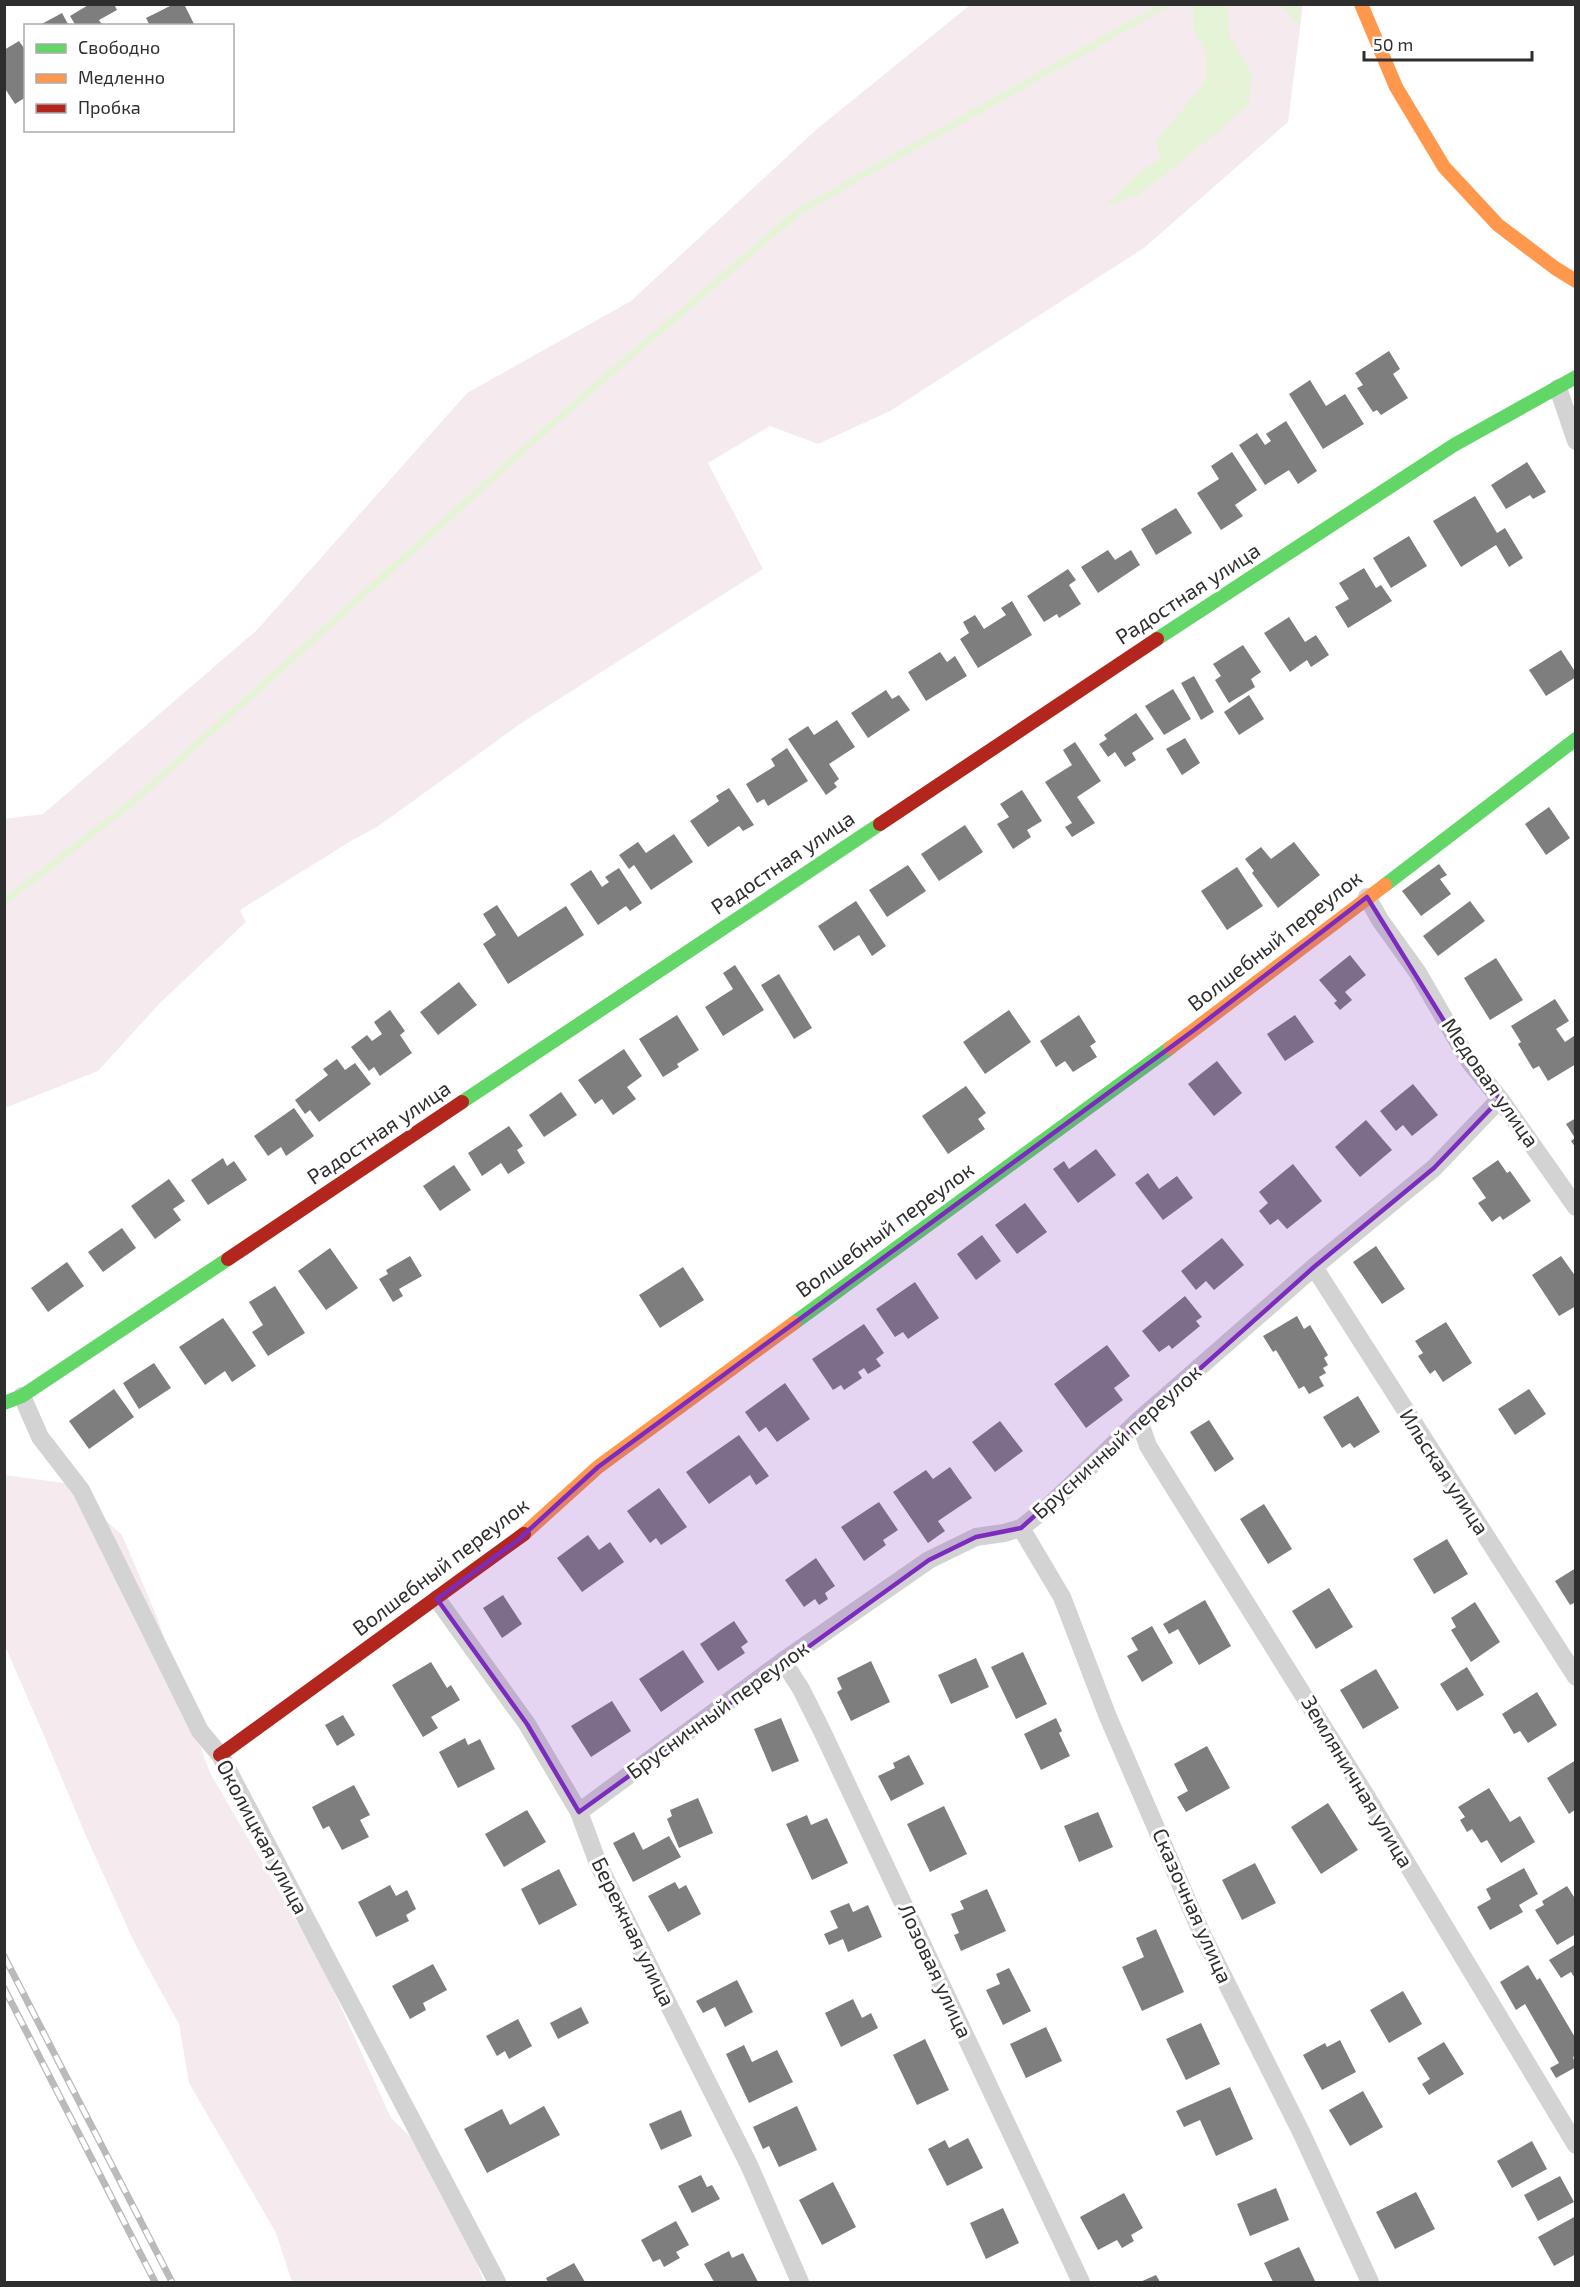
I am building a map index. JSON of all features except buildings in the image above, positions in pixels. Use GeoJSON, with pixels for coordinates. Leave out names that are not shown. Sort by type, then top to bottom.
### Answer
{"type":"FeatureCollection","features":[{"type":"Feature","properties":{"kind":"street"},"geometry":{"type":"LineString","coordinates":[[1360,4],[1396,87],[1444,167],[1498,225],[1575,281]]}},
{"type":"Feature","properties":{"kind":"street","name":"Радостная улица"},"geometry":{"type":"LineString","coordinates":[[4,1403],[22,1396],[1188,619],[1454,445],[1575,377]]}},
{"type":"Feature","properties":{"kind":"street"},"geometry":{"type":"LineString","coordinates":[[1558,388],[1575,441]]}},
{"type":"Feature","properties":{"kind":"street","name":"Волшебный переулок"},"geometry":{"type":"LineString","coordinates":[[220,1755],[518,1540],[598,1467],[1184,1037],[1575,738]]}},
{"type":"Feature","properties":{"kind":"street","name":"Медовая улица"},"geometry":{"type":"LineString","coordinates":[[1367,897],[1380,921],[1418,973],[1469,1061],[1500,1099],[1575,1207]]}},
{"type":"Feature","properties":{"kind":"street","name":"Брусничный переулок"},"geometry":{"type":"LineString","coordinates":[[579,1812],[783,1661],[928,1560],[976,1537],[1021,1528],[1050,1505],[1139,1420],[1314,1267],[1434,1168],[1500,1099]]}},
{"type":"Feature","properties":{"kind":"street","name":"Ильская улица"},"geometry":{"type":"LineString","coordinates":[[1314,1267],[1575,1677]]}},
{"type":"Feature","properties":{"kind":"street","name":"Околицкая улица"},"geometry":{"type":"LineString","coordinates":[[22,1396],[40,1437],[81,1490],[200,1731],[220,1755],[497,2283]]}},
{"type":"Feature","properties":{"kind":"street","name":"Земляничная улица"},"geometry":{"type":"LineString","coordinates":[[1139,1420],[1148,1446],[1365,1794],[1575,2145]]}},
{"type":"Feature","properties":{"kind":"street","name":"Сказочная улица"},"geometry":{"type":"LineString","coordinates":[[1021,1528],[1062,1597],[1108,1717],[1202,1934],[1302,2134],[1370,2283]]}},
{"type":"Feature","properties":{"kind":"street","name":"Бережная улица"},"geometry":{"type":"LineString","coordinates":[[437,1599],[527,1724],[579,1812],[599,1866],[749,2165],[801,2283]]}},
{"type":"Feature","properties":{"kind":"street","name":"Лозовая улица"},"geometry":{"type":"LineString","coordinates":[[783,1661],[801,1689],[823,1733],[1081,2283]]}},
{"type":"Feature","properties":{"kind":"highlighted area"},"geometry":{"type":"Polygon","coordinates":[[[1367,897],[1469,1061],[1500,1099],[1434,1168],[1314,1267],[1021,1528],[976,1537],[929,1560],[579,1812],[527,1724],[437,1599],[518,1540],[598,1467],[1194,1030],[1367,897]]]}},
{"type":"Feature","properties":{"kind":"shaded area"},"geometry":{"type":"Polygon","coordinates":[[[970,5],[1303,5],[1288,122],[1144,248],[890,411],[818,444],[770,426],[708,463],[763,569],[523,722],[377,827],[240,910],[246,922],[159,1004],[98,1071],[5,1108],[4,819],[43,814],[257,630],[467,393],[631,301],[817,129],[970,5]]]}},
{"type":"Feature","properties":{"kind":"shaded area"},"geometry":{"type":"Polygon","coordinates":[[[1193,5],[1228,5],[1229,35],[1252,74],[1249,104],[1207,141],[1137,196],[1104,206],[1139,173],[1161,158],[1156,141],[1206,81],[1206,53],[1194,28],[1193,5]]]}},
{"type":"Feature","properties":{"kind":"shaded area"},"geometry":{"type":"Polygon","coordinates":[[[1280,5],[1300,5],[1300,26],[1280,5]]]}},
{"type":"Feature","properties":{"kind":"shaded area"},"geometry":{"type":"Polygon","coordinates":[[[4,1475],[64,1483],[122,1535],[157,1617],[209,1771],[322,1965],[391,2118],[438,2163],[484,2282],[292,2282],[276,2233],[189,2083],[179,2024],[135,1944],[5,1646],[4,1475]]]}},
{"type":"Feature","properties":{"kind":"waterway"},"geometry":{"type":"LineString","coordinates":[[4,902],[134,801],[577,402],[798,212],[1167,4]]}},
{"type":"Feature","properties":{"kind":"railway"},"geometry":{"type":"LineString","coordinates":[[4,1956],[172,2282]]}},
{"type":"Feature","properties":{"kind":"railway"},"geometry":{"type":"LineString","coordinates":[[4,1988],[155,2282]]}},
{"type":"Feature","properties":{"kind":"traffic: fast"},"geometry":{"type":"LineString","coordinates":[[1157,639],[1454,445],[1576,377]]}},
{"type":"Feature","properties":{"kind":"traffic: fast"},"geometry":{"type":"LineString","coordinates":[[1385,885],[1576,739]]}},
{"type":"Feature","properties":{"kind":"traffic: fast"},"geometry":{"type":"LineString","coordinates":[[462,1102],[880,824]]}},
{"type":"Feature","properties":{"kind":"traffic: fast"},"geometry":{"type":"LineString","coordinates":[[794,1323],[1170,1048]]}},
{"type":"Feature","properties":{"kind":"traffic: fast"},"geometry":{"type":"LineString","coordinates":[[4,1403],[22,1396],[228,1259]]}},
{"type":"Feature","properties":{"kind":"traffic: slow"},"geometry":{"type":"LineString","coordinates":[[1361,4],[1396,87],[1444,167],[1498,225],[1576,281]]}},
{"type":"Feature","properties":{"kind":"traffic: slow"},"geometry":{"type":"LineString","coordinates":[[1170,1048],[1385,885]]}},
{"type":"Feature","properties":{"kind":"traffic: slow"},"geometry":{"type":"LineString","coordinates":[[524,1534],[598,1467],[794,1323]]}},
{"type":"Feature","properties":{"kind":"traffic: jam"},"geometry":{"type":"LineString","coordinates":[[880,824],[1157,639]]}},
{"type":"Feature","properties":{"kind":"traffic: jam"},"geometry":{"type":"LineString","coordinates":[[228,1259],[462,1102]]}},
{"type":"Feature","properties":{"kind":"traffic: jam"},"geometry":{"type":"LineString","coordinates":[[220,1755],[524,1534]]}}]}
